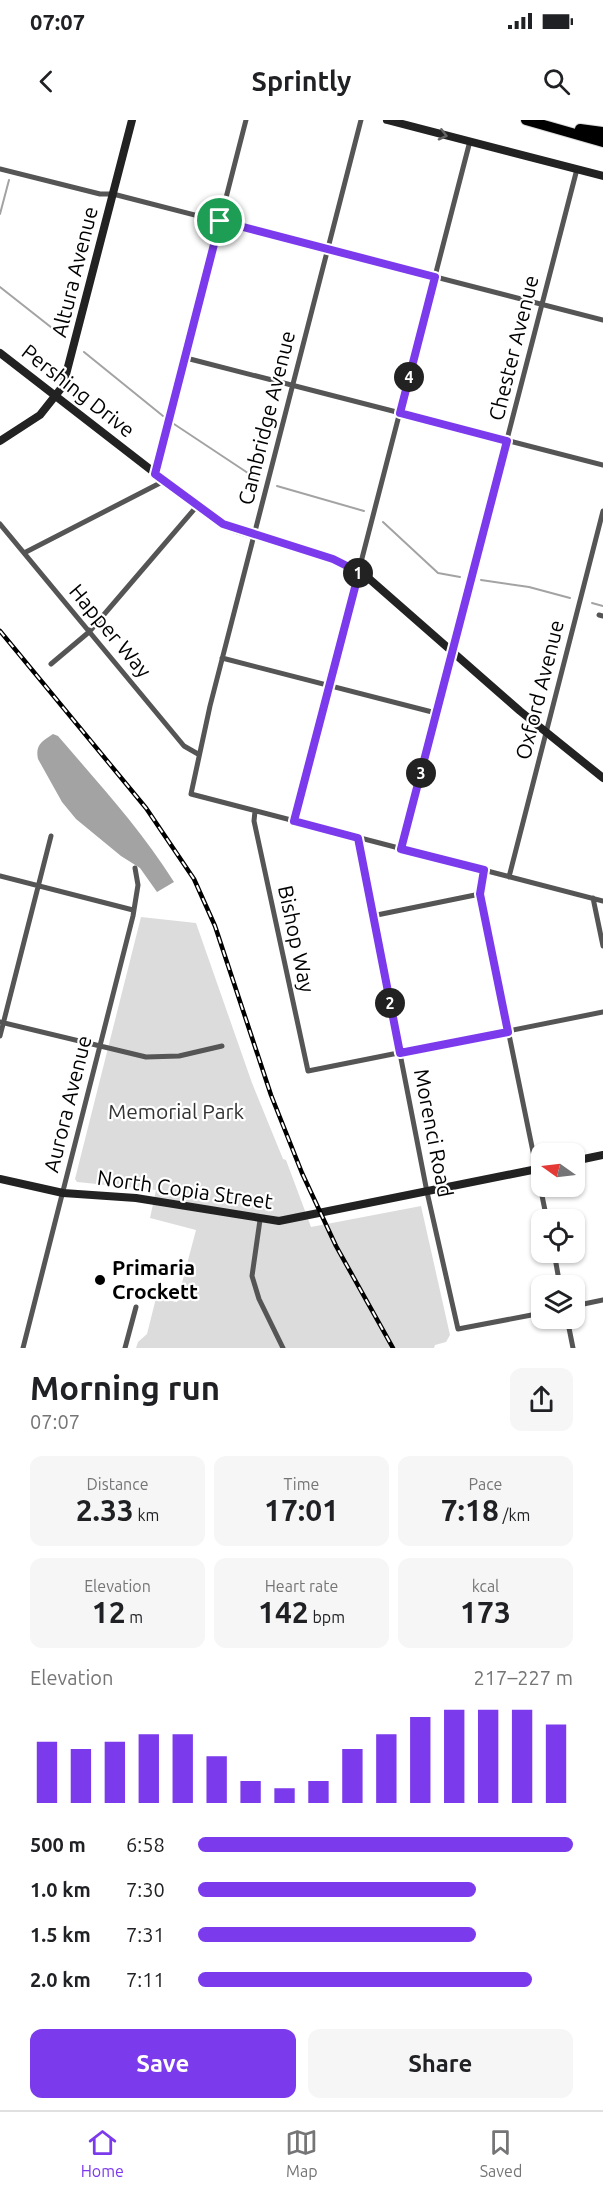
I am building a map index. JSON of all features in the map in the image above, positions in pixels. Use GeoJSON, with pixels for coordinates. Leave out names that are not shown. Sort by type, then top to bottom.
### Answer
{"type":"FeatureCollection","features":[{"type":"Feature","properties":{"kind":"highway"},"geometry":{"type":"LineString","coordinates":[[526,120],[603,142]]}},
{"type":"Feature","properties":{"kind":"highway"},"geometry":{"type":"LineString","coordinates":[[547,125],[603,132]]}},
{"type":"Feature","properties":{"kind":"main road","name":"Altura Avenue"},"geometry":{"type":"LineString","coordinates":[[0,441],[40,415],[55,397],[67,376],[132,120]]}},
{"type":"Feature","properties":{"kind":"main road"},"geometry":{"type":"LineString","coordinates":[[387,120],[603,176]]}},
{"type":"Feature","properties":{"kind":"main road","name":"Pershing Drive"},"geometry":{"type":"LineString","coordinates":[[0,353],[197,507],[223,524],[254,536],[333,559],[359,572],[379,586],[453,653],[603,778]]}},
{"type":"Feature","properties":{"kind":"main road"},"geometry":{"type":"LineString","coordinates":[[585,1159],[603,1155]]}},
{"type":"Feature","properties":{"kind":"main road","name":"North Copia Street"},"geometry":{"type":"LineString","coordinates":[[0,1179],[63,1193],[136,1198],[260,1220],[294,1220],[531,1170]]}},
{"type":"Feature","properties":{"kind":"street"},"geometry":{"type":"LineString","coordinates":[[155,474],[246,120]]}},
{"type":"Feature","properties":{"kind":"street","name":"Cambridge Avenue"},"geometry":{"type":"LineString","coordinates":[[255,812],[190,794],[222,658],[361,120]]}},
{"type":"Feature","properties":{"kind":"street"},"geometry":{"type":"LineString","coordinates":[[294,821],[470,141]]}},
{"type":"Feature","properties":{"kind":"street","name":"Chester Avenue"},"geometry":{"type":"LineString","coordinates":[[401,849],[577,169]]}},
{"type":"Feature","properties":{"kind":"street"},"geometry":{"type":"LineString","coordinates":[[0,170],[100,194],[113,194],[603,320]]}},
{"type":"Feature","properties":{"kind":"street"},"geometry":{"type":"LineString","coordinates":[[186,358],[603,465]]}},
{"type":"Feature","properties":{"kind":"street"},"geometry":{"type":"LineString","coordinates":[[24,553],[164,481]]}},
{"type":"Feature","properties":{"kind":"street"},"geometry":{"type":"LineString","coordinates":[[51,664],[89,632],[197,507]]}},
{"type":"Feature","properties":{"kind":"street","name":"Oxford Avenue"},"geometry":{"type":"LineString","coordinates":[[509,877],[603,511]]}},
{"type":"Feature","properties":{"kind":"street","name":"Happer Way"},"geometry":{"type":"LineString","coordinates":[[0,524],[184,746],[198,754]]}},
{"type":"Feature","properties":{"kind":"street"},"geometry":{"type":"LineString","coordinates":[[222,658],[436,713]]}},
{"type":"Feature","properties":{"kind":"street"},"geometry":{"type":"LineString","coordinates":[[255,812],[603,901]]}},
{"type":"Feature","properties":{"kind":"street","name":"Bishop Way"},"geometry":{"type":"LineString","coordinates":[[255,812],[254,821],[308,1071],[400,1053]]}},
{"type":"Feature","properties":{"kind":"street"},"geometry":{"type":"LineString","coordinates":[[0,1036],[51,836]]}},
{"type":"Feature","properties":{"kind":"street","name":"Morenci Road"},"geometry":{"type":"LineString","coordinates":[[358,838],[427,1192],[458,1329],[531,1315]]}},
{"type":"Feature","properties":{"kind":"street","name":"Aurora Avenue"},"geometry":{"type":"LineString","coordinates":[[23,1348],[133,910],[138,885],[135,868]]}},
{"type":"Feature","properties":{"kind":"street"},"geometry":{"type":"LineString","coordinates":[[484,870],[480,894],[533,1143]]}},
{"type":"Feature","properties":{"kind":"street"},"geometry":{"type":"LineString","coordinates":[[0,876],[133,910]]}},
{"type":"Feature","properties":{"kind":"street"},"geometry":{"type":"LineString","coordinates":[[372,916],[480,894]]}},
{"type":"Feature","properties":{"kind":"street"},"geometry":{"type":"LineString","coordinates":[[593,898],[603,946]]}},
{"type":"Feature","properties":{"kind":"street"},"geometry":{"type":"LineString","coordinates":[[400,1053],[603,1012]]}},
{"type":"Feature","properties":{"kind":"street"},"geometry":{"type":"LineString","coordinates":[[2,1023],[131,1056],[164,1057],[222,1046]]}},
{"type":"Feature","properties":{"kind":"street"},"geometry":{"type":"LineString","coordinates":[[260,1220],[252,1276],[259,1299],[283,1348]]}},
{"type":"Feature","properties":{"kind":"street"},"geometry":{"type":"LineString","coordinates":[[585,1304],[603,1300]]}},
{"type":"Feature","properties":{"kind":"street"},"geometry":{"type":"LineString","coordinates":[[125,1348],[136,1307]]}},
{"type":"Feature","properties":{"kind":"street"},"geometry":{"type":"LineString","coordinates":[[569,1329],[573,1348]]}},
{"type":"Feature","properties":{"kind":"green space","name":"Memorial Park"},"geometry":{"type":"Polygon","coordinates":[[[141,917],[196,923],[252,1083],[283,1159],[286,1160],[311,1227],[421,1206],[450,1335],[446,1342],[435,1345],[434,1348],[136,1348],[138,1342],[147,1334],[156,1298],[177,1302],[196,1230],[150,1218],[156,1190],[77,1182],[75,1179],[141,917]]]}},
{"type":"Feature","properties":{"kind":"shaded area"},"geometry":{"type":"Polygon","coordinates":[[[53,734],[58,736],[119,807],[174,882],[157,892],[140,868],[121,856],[76,819],[62,802],[37,754],[40,744],[53,734]]]}},
{"type":"Feature","properties":{"kind":"waterway"},"geometry":{"type":"LineString","coordinates":[[0,214],[9,180]]}},
{"type":"Feature","properties":{"kind":"waterway"},"geometry":{"type":"LineString","coordinates":[[0,287],[66,339]]}},
{"type":"Feature","properties":{"kind":"waterway"},"geometry":{"type":"LineString","coordinates":[[84,352],[163,416]]}},
{"type":"Feature","properties":{"kind":"waterway"},"geometry":{"type":"LineString","coordinates":[[174,424],[257,479]]}},
{"type":"Feature","properties":{"kind":"waterway"},"geometry":{"type":"LineString","coordinates":[[277,486],[364,511]]}},
{"type":"Feature","properties":{"kind":"waterway"},"geometry":{"type":"LineString","coordinates":[[383,522],[438,573],[460,577]]}},
{"type":"Feature","properties":{"kind":"waterway"},"geometry":{"type":"LineString","coordinates":[[481,580],[529,587],[570,598]]}},
{"type":"Feature","properties":{"kind":"waterway"},"geometry":{"type":"LineString","coordinates":[[592,603],[603,606]]}},
{"type":"Feature","properties":{"kind":"railway"},"geometry":{"type":"LineString","coordinates":[[0,631],[146,808],[194,879],[215,926],[271,1095],[302,1173],[336,1246],[393,1348]]}},
{"type":"Feature","properties":{"kind":"place","name":"Primaria Crockett"},"geometry":{"type":"Point","coordinates":[100,1280]}},
{"type":"Feature","properties":{"kind":"route"},"geometry":{"type":"LineString","coordinates":[[220,221],[435,277],[400,413],[507,441],[401,849],[484,870],[480,894],[508,1032],[400,1053],[358,848],[358,838],[294,821],[359,572],[333,559],[254,536],[223,524],[155,474],[220,221]]}}]}
